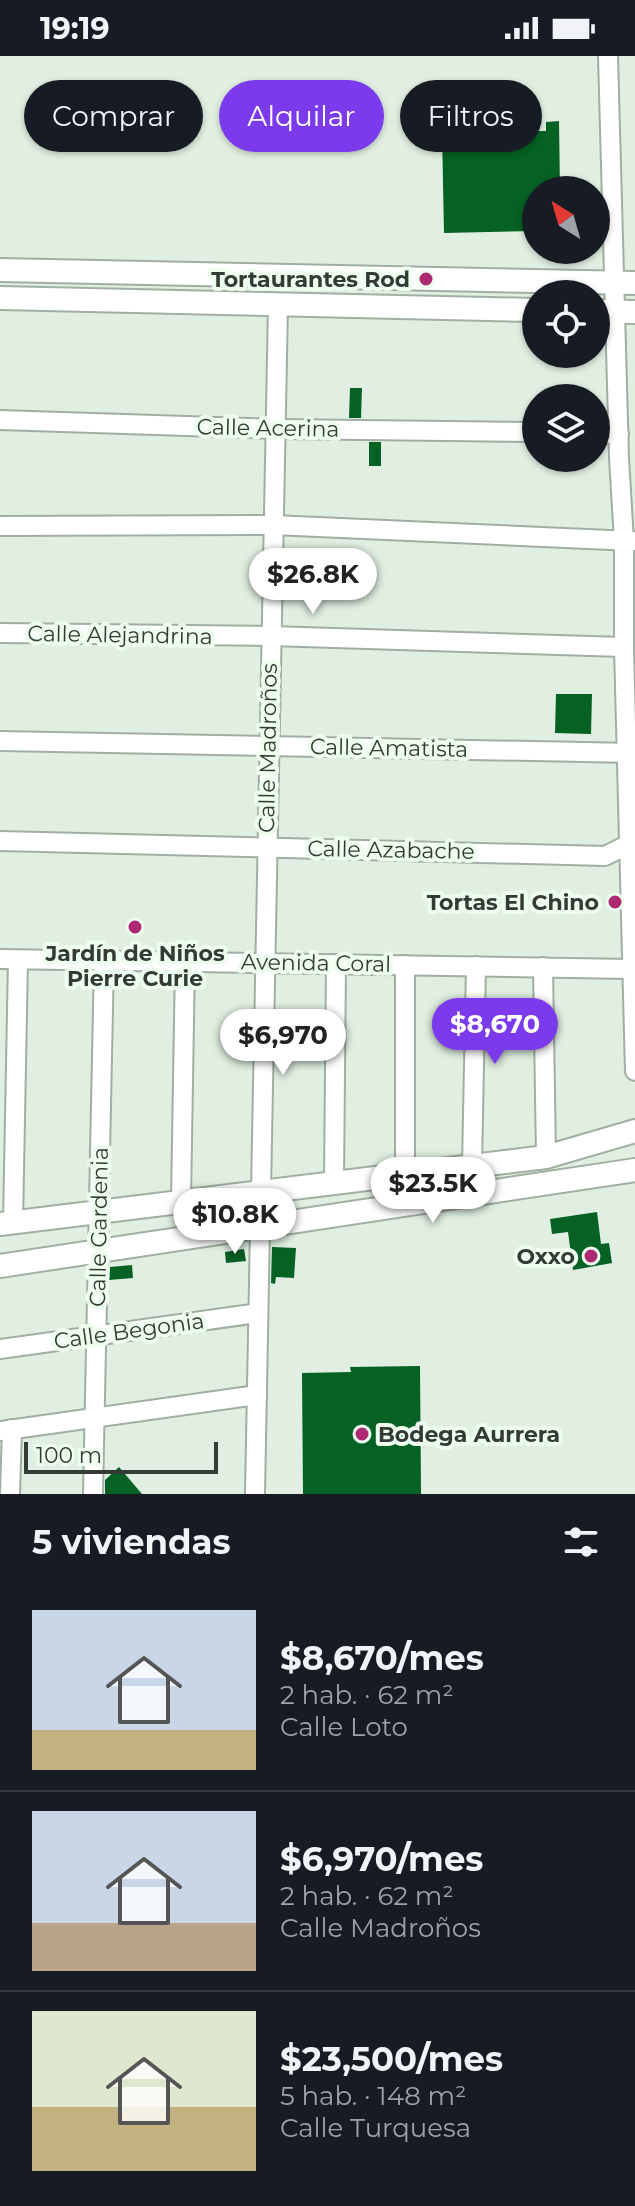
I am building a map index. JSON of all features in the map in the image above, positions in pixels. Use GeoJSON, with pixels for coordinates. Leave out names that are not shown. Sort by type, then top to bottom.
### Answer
{"type":"FeatureCollection","features":[{"type":"Feature","properties":{"kind":"main road"},"geometry":{"type":"LineString","coordinates":[[0,270],[625,283]]}},
{"type":"Feature","properties":{"kind":"main road"},"geometry":{"type":"LineString","coordinates":[[0,298],[522,310]]}},
{"type":"Feature","properties":{"kind":"main road"},"geometry":{"type":"LineString","coordinates":[[7,1223],[546,1157],[635,1131]]}},
{"type":"Feature","properties":{"kind":"main road"},"geometry":{"type":"LineString","coordinates":[[0,1266],[635,1170]]}},
{"type":"Feature","properties":{"kind":"street"},"geometry":{"type":"LineString","coordinates":[[608,56],[625,283],[615,311],[619,434],[627,458],[630,541],[624,647],[631,753],[635,1071]]}},
{"type":"Feature","properties":{"kind":"street","name":"Calle Madroños"},"geometry":{"type":"LineString","coordinates":[[261,1191],[278,305]]}},
{"type":"Feature","properties":{"kind":"street","name":"Calle Acerina"},"geometry":{"type":"LineString","coordinates":[[0,420],[277,429],[522,432]]}},
{"type":"Feature","properties":{"kind":"street"},"geometry":{"type":"LineString","coordinates":[[610,434],[619,434]]}},
{"type":"Feature","properties":{"kind":"street"},"geometry":{"type":"LineString","coordinates":[[0,526],[273,525],[630,541]]}},
{"type":"Feature","properties":{"kind":"street","name":"Calle Alejandrina"},"geometry":{"type":"LineString","coordinates":[[0,633],[271,636],[624,647]]}},
{"type":"Feature","properties":{"kind":"street","name":"Calle Amatista"},"geometry":{"type":"LineString","coordinates":[[0,741],[631,753]]}},
{"type":"Feature","properties":{"kind":"street","name":"Calle Azabache"},"geometry":{"type":"LineString","coordinates":[[0,841],[605,856],[632,842]]}},
{"type":"Feature","properties":{"kind":"street"},"geometry":{"type":"LineString","coordinates":[[7,1223],[9,959]]}},
{"type":"Feature","properties":{"kind":"street","name":"Avenida Coral"},"geometry":{"type":"LineString","coordinates":[[9,959],[632,969]]}},
{"type":"Feature","properties":{"kind":"street","name":"Calle Gardenia"},"geometry":{"type":"LineString","coordinates":[[93,1494],[104,960]]}},
{"type":"Feature","properties":{"kind":"street"},"geometry":{"type":"LineString","coordinates":[[181,1201],[185,961]]}},
{"type":"Feature","properties":{"kind":"street"},"geometry":{"type":"LineString","coordinates":[[334,1182],[336,964]]}},
{"type":"Feature","properties":{"kind":"street"},"geometry":{"type":"LineString","coordinates":[[405,965],[405,1174]]}},
{"type":"Feature","properties":{"kind":"street"},"geometry":{"type":"LineString","coordinates":[[472,1166],[476,966]]}},
{"type":"Feature","properties":{"kind":"street"},"geometry":{"type":"LineString","coordinates":[[543,967],[546,1157]]}},
{"type":"Feature","properties":{"kind":"street"},"geometry":{"type":"LineString","coordinates":[[255,1494],[260,1228]]}},
{"type":"Feature","properties":{"kind":"street","name":"Calle Begonia"},"geometry":{"type":"LineString","coordinates":[[0,1349],[258,1313]]}},
{"type":"Feature","properties":{"kind":"street"},"geometry":{"type":"LineString","coordinates":[[10,1494],[6,1430],[257,1395]]}},
{"type":"Feature","properties":{"kind":"building"},"geometry":{"type":"Polygon","coordinates":[[[559,121],[560,176],[522,176],[522,231],[444,233],[442,152],[542,152],[542,131],[546,131],[546,122],[559,121]]]}},
{"type":"Feature","properties":{"kind":"building"},"geometry":{"type":"Polygon","coordinates":[[[350,388],[362,388],[361,418],[349,418],[350,388]]]}},
{"type":"Feature","properties":{"kind":"building"},"geometry":{"type":"Polygon","coordinates":[[[369,442],[381,442],[381,466],[369,466],[369,442]]]}},
{"type":"Feature","properties":{"kind":"building"},"geometry":{"type":"Polygon","coordinates":[[[556,694],[592,694],[591,734],[555,733],[556,694]]]}},
{"type":"Feature","properties":{"kind":"building"},"geometry":{"type":"Polygon","coordinates":[[[597,1212],[601,1244],[609,1243],[612,1263],[573,1270],[568,1232],[552,1234],[550,1219],[597,1212]]]}},
{"type":"Feature","properties":{"kind":"building"},"geometry":{"type":"Polygon","coordinates":[[[272,1247],[296,1248],[294,1278],[276,1277],[275,1284],[271,1283],[272,1247]]]}},
{"type":"Feature","properties":{"kind":"building"},"geometry":{"type":"Polygon","coordinates":[[[244,1249],[246,1261],[226,1263],[225,1252],[244,1249]]]}},
{"type":"Feature","properties":{"kind":"building"},"geometry":{"type":"Polygon","coordinates":[[[132,1265],[133,1278],[109,1280],[110,1267],[132,1265]]]}},
{"type":"Feature","properties":{"kind":"building","name":"Bodega Aurrera"},"geometry":{"type":"Polygon","coordinates":[[[420,1366],[421,1494],[303,1494],[302,1373],[351,1372],[350,1367],[420,1366]]]}},
{"type":"Feature","properties":{"kind":"building"},"geometry":{"type":"Polygon","coordinates":[[[119,1467],[142,1494],[105,1494],[105,1480],[119,1467]]]}},
{"type":"Feature","properties":{"kind":"place","name":"Tortaurantes Rod"},"geometry":{"type":"Point","coordinates":[426,279]}},
{"type":"Feature","properties":{"kind":"place","name":"Tortas El Chino"},"geometry":{"type":"Point","coordinates":[615,902]}},
{"type":"Feature","properties":{"kind":"place","name":"Jardín de Niños Pierre Curie"},"geometry":{"type":"Point","coordinates":[135,927]}},
{"type":"Feature","properties":{"kind":"place","name":"Oxxo"},"geometry":{"type":"Point","coordinates":[591,1256]}},
{"type":"Feature","properties":{"kind":"place","name":"Bodega Aurrera"},"geometry":{"type":"Point","coordinates":[362,1434]}}]}
